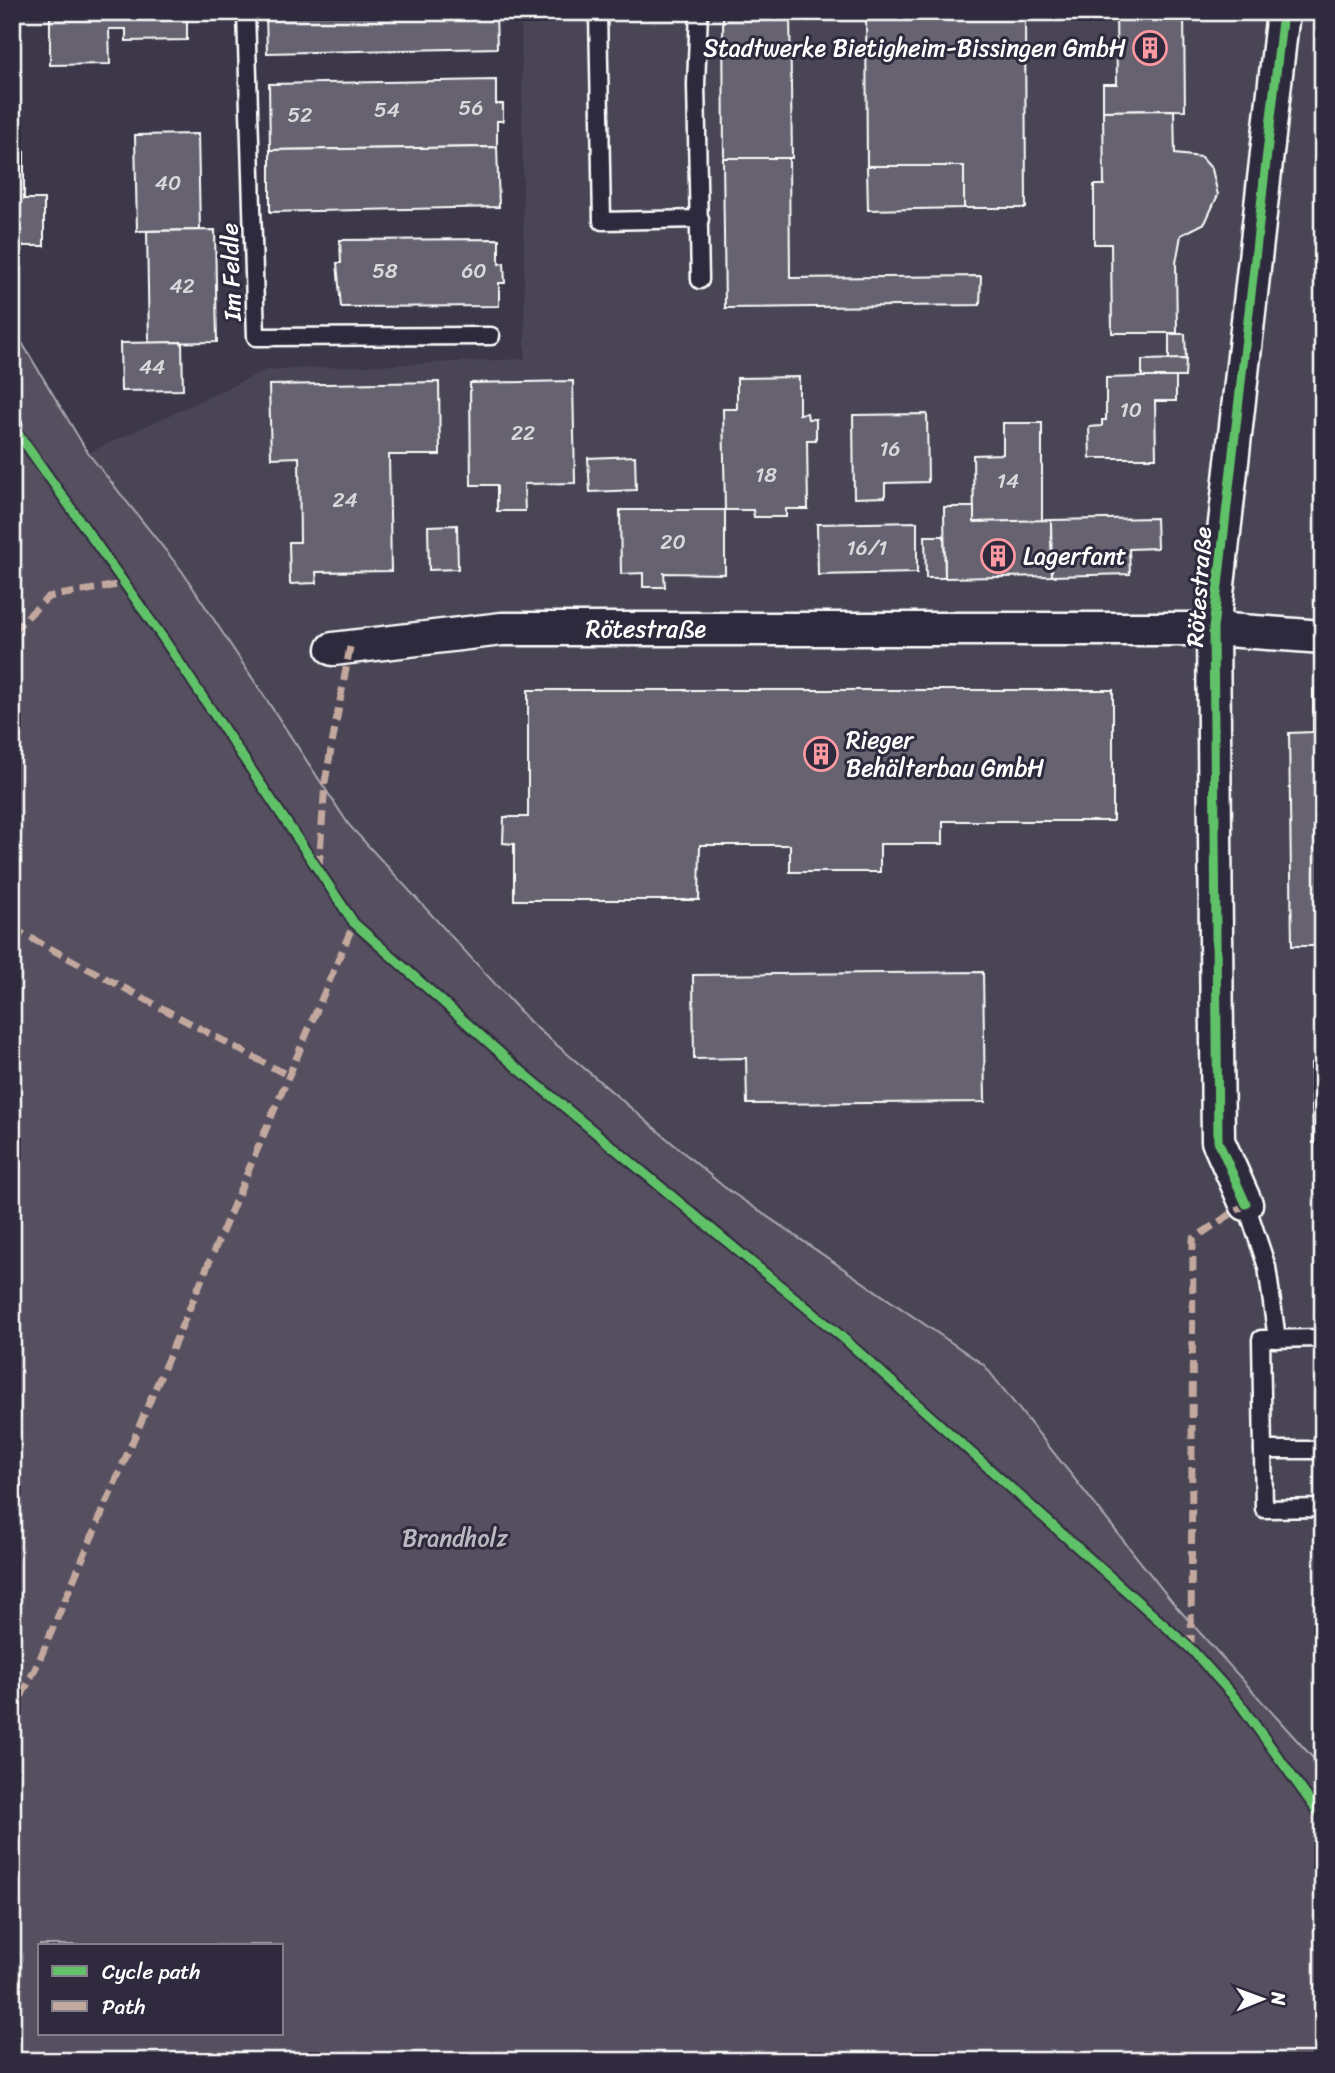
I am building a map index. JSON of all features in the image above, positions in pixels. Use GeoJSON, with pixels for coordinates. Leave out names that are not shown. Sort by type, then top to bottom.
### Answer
{"type":"FeatureCollection","features":[{"type":"Feature","properties":{"kind":"street","name":"Rötestraße"},"geometry":{"type":"LineString","coordinates":[[1246,1204],[1218,1141],[1213,629],[1283,12]]}},
{"type":"Feature","properties":{"kind":"street","name":"Rötestraße"},"geometry":{"type":"LineString","coordinates":[[332,649],[502,629],[1213,629],[1323,637]]}},
{"type":"Feature","properties":{"kind":"lane","name":"Im Feldle"},"geometry":{"type":"LineString","coordinates":[[246,12],[256,337],[491,336]]}},
{"type":"Feature","properties":{"kind":"lane"},"geometry":{"type":"LineString","coordinates":[[598,12],[601,221],[700,219]]}},
{"type":"Feature","properties":{"kind":"lane"},"geometry":{"type":"LineString","coordinates":[[699,12],[695,84],[700,219],[699,280]]}},
{"type":"Feature","properties":{"kind":"lane"},"geometry":{"type":"LineString","coordinates":[[1246,1204],[1267,1267],[1277,1339]]}},
{"type":"Feature","properties":{"kind":"lane"},"geometry":{"type":"LineString","coordinates":[[1323,1338],[1261,1339],[1264,1509],[1323,1508]]}},
{"type":"Feature","properties":{"kind":"lane"},"geometry":{"type":"LineString","coordinates":[[1263,1450],[1323,1450]]}},
{"type":"Feature","properties":{"kind":"shaded area"},"geometry":{"type":"Polygon","coordinates":[[[521,12],[1323,12],[1323,1769],[1174,1604],[724,1187],[531,1023],[349,825],[182,571],[88,453],[266,370],[525,359],[521,12]]]}},
{"type":"Feature","properties":{"kind":"green space","name":"Brandholz"},"geometry":{"type":"Polygon","coordinates":[[[12,326],[88,453],[182,571],[349,825],[531,1023],[724,1187],[984,1365],[1174,1604],[1323,1769],[1323,2061],[12,2061],[12,326]]]}},
{"type":"Feature","properties":{"kind":"building"},"geometry":{"type":"Polygon","coordinates":[[[50,12],[187,12],[187,40],[126,41],[126,29],[109,29],[110,64],[50,65],[50,12]]]}},
{"type":"Feature","properties":{"kind":"building"},"geometry":{"type":"Polygon","coordinates":[[[266,12],[496,12],[497,48],[267,53],[266,12]]]}},
{"type":"Feature","properties":{"kind":"building"},"geometry":{"type":"Polygon","coordinates":[[[723,12],[790,12],[792,158],[724,158],[723,12]]]}},
{"type":"Feature","properties":{"kind":"building"},"geometry":{"type":"Polygon","coordinates":[[[866,12],[1025,12],[1026,208],[964,208],[964,166],[867,166],[866,12]]]}},
{"type":"Feature","properties":{"kind":"building","name":"Stadtwerke Bietigheim-Bissingen GmbH"},"geometry":{"type":"Polygon","coordinates":[[[1116,12],[1184,12],[1185,110],[1103,111],[1103,84],[1117,84],[1116,12]]]}},
{"type":"Feature","properties":{"kind":"building"},"geometry":{"type":"Polygon","coordinates":[[[496,80],[496,104],[503,104],[503,121],[497,121],[497,147],[270,150],[269,84],[496,80]]]}},
{"type":"Feature","properties":{"kind":"building"},"geometry":{"type":"Polygon","coordinates":[[[1174,110],[1175,154],[1201,157],[1212,169],[1218,195],[1205,223],[1181,235],[1176,263],[1177,333],[1112,333],[1111,244],[1094,244],[1094,185],[1104,185],[1103,111],[1174,110]]]}},
{"type":"Feature","properties":{"kind":"building"},"geometry":{"type":"Polygon","coordinates":[[[198,134],[200,230],[137,231],[135,135],[198,134]]]}},
{"type":"Feature","properties":{"kind":"building"},"geometry":{"type":"Polygon","coordinates":[[[497,147],[499,207],[270,212],[270,150],[497,147]]]}},
{"type":"Feature","properties":{"kind":"building"},"geometry":{"type":"Polygon","coordinates":[[[12,151],[24,151],[24,199],[44,199],[44,246],[12,246],[12,151]]]}},
{"type":"Feature","properties":{"kind":"building"},"geometry":{"type":"Polygon","coordinates":[[[723,158],[789,158],[790,278],[981,276],[980,305],[725,308],[723,158]]]}},
{"type":"Feature","properties":{"kind":"building"},"geometry":{"type":"Polygon","coordinates":[[[867,166],[964,166],[964,208],[868,210],[867,166]]]}},
{"type":"Feature","properties":{"kind":"building"},"geometry":{"type":"Polygon","coordinates":[[[215,230],[217,342],[149,343],[147,231],[215,230]]]}},
{"type":"Feature","properties":{"kind":"building"},"geometry":{"type":"Polygon","coordinates":[[[499,239],[499,264],[504,263],[505,283],[499,283],[499,306],[341,307],[337,263],[341,263],[340,240],[499,239]]]}},
{"type":"Feature","properties":{"kind":"building"},"geometry":{"type":"Polygon","coordinates":[[[1323,245],[1323,277],[1316,277],[1316,246],[1323,245]]]}},
{"type":"Feature","properties":{"kind":"building"},"geometry":{"type":"Polygon","coordinates":[[[1169,334],[1185,334],[1186,359],[1169,360],[1169,334]]]}},
{"type":"Feature","properties":{"kind":"building"},"geometry":{"type":"Polygon","coordinates":[[[182,342],[183,390],[121,391],[120,343],[182,342]]]}},
{"type":"Feature","properties":{"kind":"building"},"geometry":{"type":"Polygon","coordinates":[[[1186,359],[1185,377],[1142,377],[1142,360],[1186,359]]]}},
{"type":"Feature","properties":{"kind":"building"},"geometry":{"type":"Polygon","coordinates":[[[799,377],[799,414],[807,413],[808,419],[816,419],[816,440],[807,440],[808,509],[786,509],[786,517],[754,517],[753,510],[725,510],[723,409],[737,409],[737,378],[799,377]]]}},
{"type":"Feature","properties":{"kind":"building"},"geometry":{"type":"Polygon","coordinates":[[[1176,377],[1176,401],[1155,401],[1156,458],[1090,458],[1089,427],[1102,426],[1102,420],[1106,420],[1106,378],[1176,377]]]}},
{"type":"Feature","properties":{"kind":"building"},"geometry":{"type":"Polygon","coordinates":[[[573,381],[575,483],[524,484],[525,511],[497,511],[497,485],[471,485],[470,383],[573,381]]]}},
{"type":"Feature","properties":{"kind":"building"},"geometry":{"type":"Polygon","coordinates":[[[439,382],[440,455],[389,455],[391,571],[316,572],[317,583],[290,584],[289,542],[300,542],[299,457],[271,458],[269,385],[439,382]]]}},
{"type":"Feature","properties":{"kind":"building"},"geometry":{"type":"Polygon","coordinates":[[[927,414],[928,482],[885,483],[885,497],[854,498],[853,415],[927,414]]]}},
{"type":"Feature","properties":{"kind":"building"},"geometry":{"type":"Polygon","coordinates":[[[1003,423],[1042,423],[1042,521],[974,522],[973,455],[1003,454],[1003,423]]]}},
{"type":"Feature","properties":{"kind":"building"},"geometry":{"type":"Polygon","coordinates":[[[635,456],[636,490],[590,492],[588,458],[635,456]]]}},
{"type":"Feature","properties":{"kind":"building","name":"Lagerfant"},"geometry":{"type":"Polygon","coordinates":[[[944,507],[974,507],[974,522],[1051,520],[1052,576],[945,578],[944,507]]]}},
{"type":"Feature","properties":{"kind":"building"},"geometry":{"type":"Polygon","coordinates":[[[620,510],[725,510],[725,574],[664,573],[665,587],[643,587],[643,573],[621,574],[620,510]]]}},
{"type":"Feature","properties":{"kind":"building"},"geometry":{"type":"Polygon","coordinates":[[[1156,518],[1157,548],[1129,549],[1130,574],[1052,576],[1051,520],[1156,518]]]}},
{"type":"Feature","properties":{"kind":"building"},"geometry":{"type":"Polygon","coordinates":[[[917,522],[917,573],[818,575],[817,524],[917,522]]]}},
{"type":"Feature","properties":{"kind":"building"},"geometry":{"type":"Polygon","coordinates":[[[457,525],[458,569],[429,570],[428,526],[457,525]]]}},
{"type":"Feature","properties":{"kind":"building"},"geometry":{"type":"Polygon","coordinates":[[[925,536],[944,536],[945,578],[926,578],[925,536]]]}},
{"type":"Feature","properties":{"kind":"building"},"geometry":{"type":"Polygon","coordinates":[[[1313,689],[1323,689],[1323,946],[1292,946],[1289,733],[1313,732],[1313,689]]]}},
{"type":"Feature","properties":{"kind":"building","name":"Rieger Behälterbau GmbH"},"geometry":{"type":"Polygon","coordinates":[[[528,690],[1113,690],[1113,821],[943,821],[943,844],[880,844],[880,872],[790,872],[790,845],[700,845],[699,900],[514,900],[514,844],[503,843],[504,817],[528,817],[528,690]]]}},
{"type":"Feature","properties":{"kind":"building"},"geometry":{"type":"Polygon","coordinates":[[[983,972],[985,1102],[747,1104],[746,1058],[694,1059],[693,975],[983,972]]]}},
{"type":"Feature","properties":{"kind":"building"},"geometry":{"type":"Polygon","coordinates":[[[1311,1063],[1323,1063],[1323,1143],[1313,1143],[1311,1063]]]}},
{"type":"Feature","properties":{"kind":"marked path"},"geometry":{"type":"LineString","coordinates":[[12,632],[48,597],[123,584]]}},
{"type":"Feature","properties":{"kind":"marked path"},"geometry":{"type":"LineString","coordinates":[[319,868],[325,782],[350,647]]}},
{"type":"Feature","properties":{"kind":"marked path"},"geometry":{"type":"LineString","coordinates":[[12,1715],[38,1663],[354,923]]}},
{"type":"Feature","properties":{"kind":"marked path"},"geometry":{"type":"LineString","coordinates":[[12,928],[289,1076]]}},
{"type":"Feature","properties":{"kind":"marked path"},"geometry":{"type":"LineString","coordinates":[[1191,1649],[1193,1239],[1246,1204]]}},
{"type":"Feature","properties":{"kind":"cycle path"},"geometry":{"type":"LineString","coordinates":[[1246,1204],[1218,1141],[1213,629],[1283,12]]}},
{"type":"Feature","properties":{"kind":"cycle path"},"geometry":{"type":"LineString","coordinates":[[12,425],[163,638],[354,923],[515,1066],[842,1337],[1191,1649],[1237,1700],[1323,1819]]}},
{"type":"Feature","properties":{"kind":"place","name":"Stadtwerke Bietigheim-Bissingen GmbH"},"geometry":{"type":"Point","coordinates":[1150,48]}},
{"type":"Feature","properties":{"kind":"place","name":"Lagerfant"},"geometry":{"type":"Point","coordinates":[998,556]}},
{"type":"Feature","properties":{"kind":"place","name":"Rieger Behälterbau GmbH"},"geometry":{"type":"Point","coordinates":[821,754]}}]}
